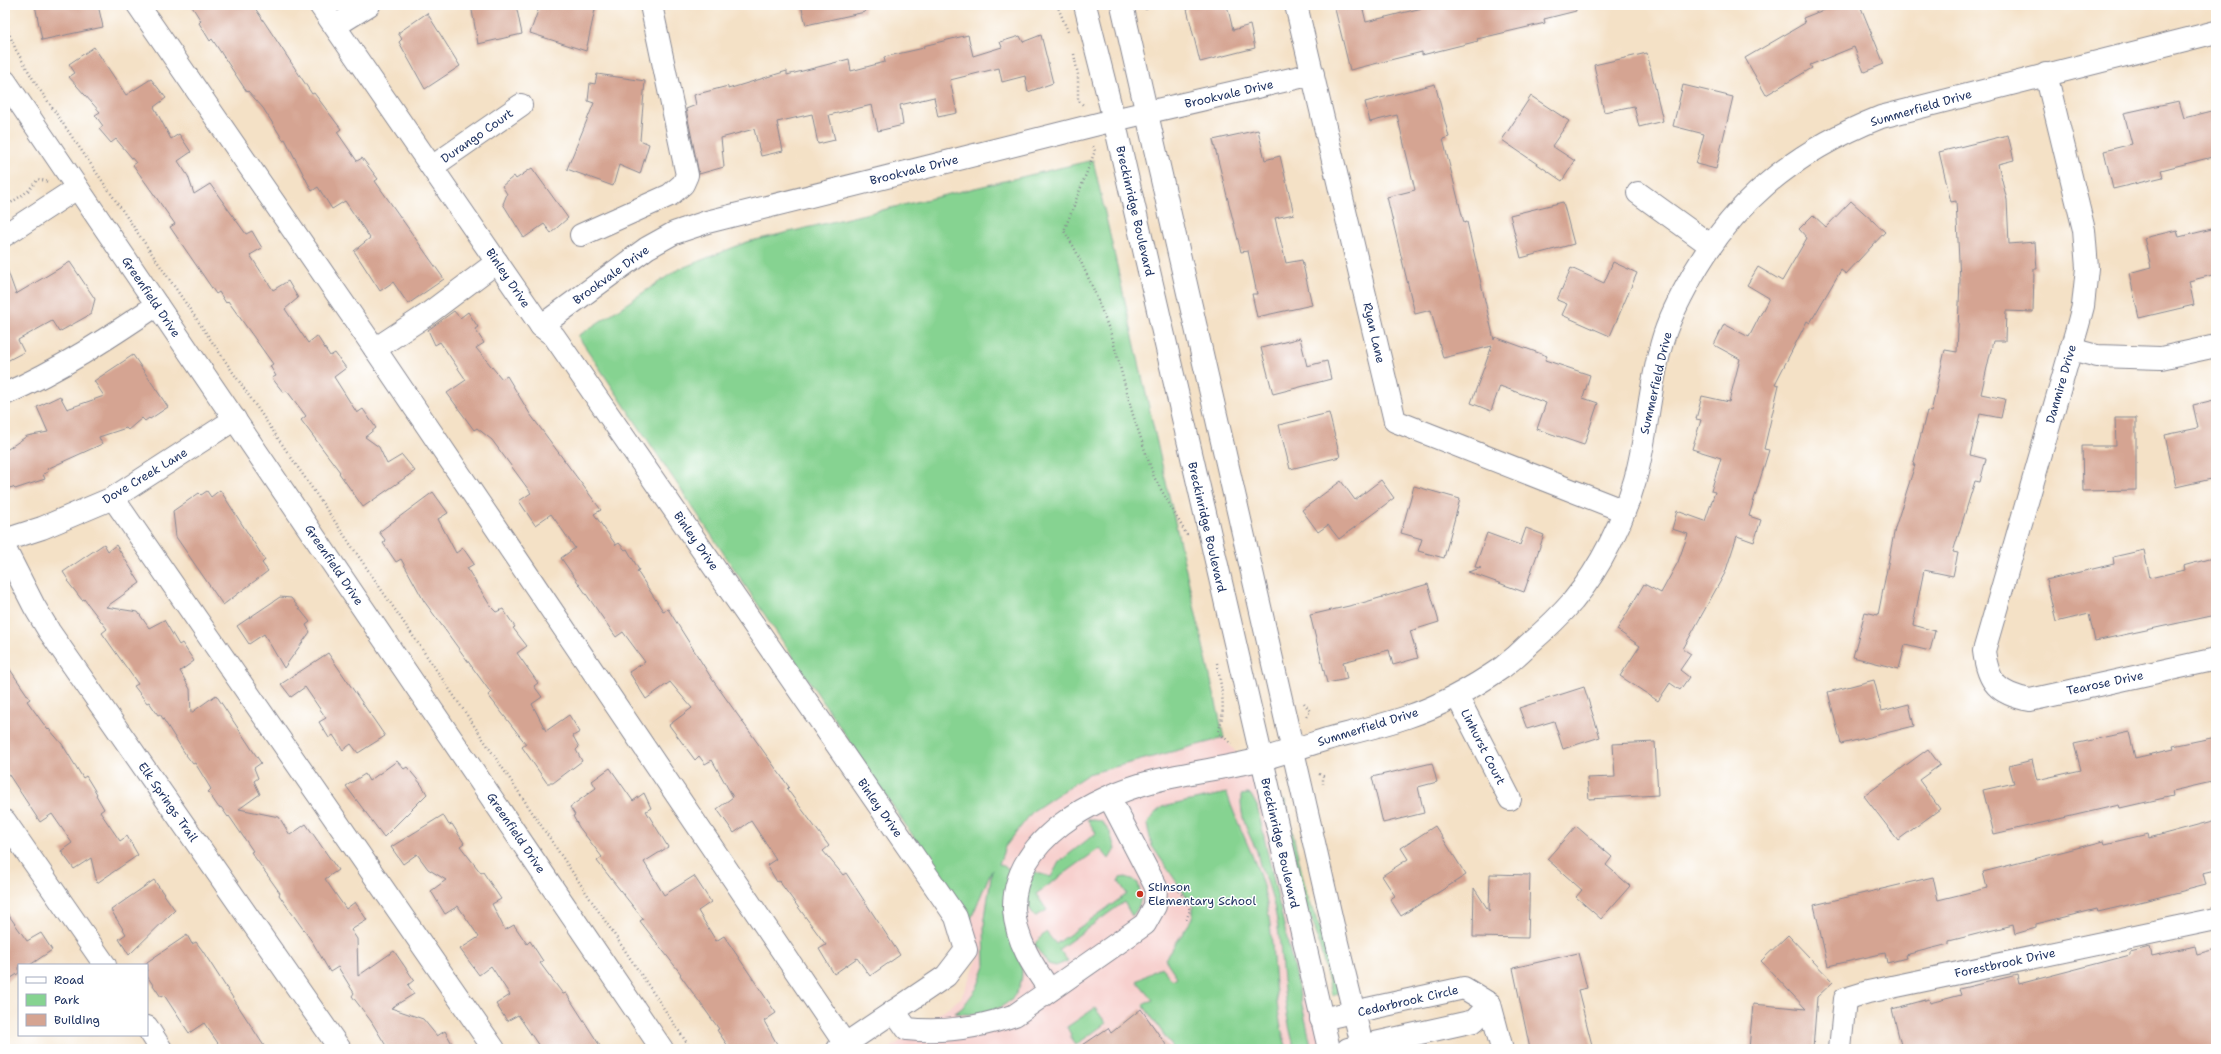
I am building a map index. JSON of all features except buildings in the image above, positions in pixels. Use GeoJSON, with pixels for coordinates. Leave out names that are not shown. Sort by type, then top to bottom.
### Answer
{"type":"FeatureCollection","features":[{"type":"Feature","properties":{"kind":"street"},"geometry":{"type":"LineString","coordinates":[[138,5],[375,349],[841,1046]]}},
{"type":"Feature","properties":{"kind":"street","name":"Binley Drive"},"geometry":{"type":"LineString","coordinates":[[320,5],[541,326],[554,336],[956,917],[966,950],[946,976],[841,1046]]}},
{"type":"Feature","properties":{"kind":"street"},"geometry":{"type":"LineString","coordinates":[[335,26],[369,5]]}},
{"type":"Feature","properties":{"kind":"street"},"geometry":{"type":"LineString","coordinates":[[581,236],[670,195],[683,184],[686,175],[651,5]]}},
{"type":"Feature","properties":{"kind":"street","name":"Breckinridge Boulevard"},"geometry":{"type":"LineString","coordinates":[[1086,5],[1114,120],[1329,1049]]}},
{"type":"Feature","properties":{"kind":"street"},"geometry":{"type":"LineString","coordinates":[[1122,5],[1355,1013],[1358,1048],[1474,1021],[1490,1004]]}},
{"type":"Feature","properties":{"kind":"street","name":"Ryan Lane"},"geometry":{"type":"LineString","coordinates":[[1296,5],[1395,421],[1624,511]]}},
{"type":"Feature","properties":{"kind":"street","name":"Summerfield Drive"},"geometry":{"type":"LineString","coordinates":[[1050,990],[1032,966],[1020,936],[1014,911],[1018,879],[1031,854],[1052,831],[1078,813],[1109,797],[1152,781],[1261,759],[1408,717],[1457,696],[1505,666],[1573,601],[1598,563],[1624,511],[1635,479],[1663,339],[1680,299],[1710,245],[1736,213],[1775,176],[1799,158],[1853,128],[1881,117],[2216,32]]}},
{"type":"Feature","properties":{"kind":"street","name":"Brookvale Drive"},"geometry":{"type":"LineString","coordinates":[[541,326],[610,273],[647,248],[674,233],[707,222],[1089,126],[1313,74]]}},
{"type":"Feature","properties":{"kind":"street","name":"Danmire Drive"},"geometry":{"type":"LineString","coordinates":[[1997,687],[1986,670],[1984,651],[2083,306],[2087,268],[2084,230],[2046,74]]}},
{"type":"Feature","properties":{"kind":"street","name":"Greenfield Drive"},"geometry":{"type":"LineString","coordinates":[[5,81],[662,1049]]}},
{"type":"Feature","properties":{"kind":"street","name":"Durango Court"},"geometry":{"type":"LineString","coordinates":[[432,168],[521,105]]}},
{"type":"Feature","properties":{"kind":"street"},"geometry":{"type":"LineString","coordinates":[[5,235],[77,188]]}},
{"type":"Feature","properties":{"kind":"street"},"geometry":{"type":"LineString","coordinates":[[1638,193],[1710,245]]}},
{"type":"Feature","properties":{"kind":"street"},"geometry":{"type":"LineString","coordinates":[[375,349],[425,316],[498,262]]}},
{"type":"Feature","properties":{"kind":"street"},"geometry":{"type":"LineString","coordinates":[[5,394],[51,373],[95,347],[157,305]]}},
{"type":"Feature","properties":{"kind":"street"},"geometry":{"type":"LineString","coordinates":[[2071,349],[2097,356],[2161,358],[2216,346]]}},
{"type":"Feature","properties":{"kind":"street","name":"Dove Creek Lane"},"geometry":{"type":"LineString","coordinates":[[5,540],[42,528],[113,498],[235,419]]}},
{"type":"Feature","properties":{"kind":"street"},"geometry":{"type":"LineString","coordinates":[[113,498],[494,1049]]}},
{"type":"Feature","properties":{"kind":"street","name":"Elk Springs Trail"},"geometry":{"type":"LineString","coordinates":[[5,549],[34,606],[49,631],[340,1049]]}},
{"type":"Feature","properties":{"kind":"street","name":"Tearose Drive"},"geometry":{"type":"LineString","coordinates":[[1997,687],[2011,696],[2030,700],[2216,659]]}},
{"type":"Feature","properties":{"kind":"street","name":"Linhurst Court"},"geometry":{"type":"LineString","coordinates":[[1457,696],[1510,799]]}},
{"type":"Feature","properties":{"kind":"street"},"geometry":{"type":"LineString","coordinates":[[894,1011],[907,1029],[928,1032],[993,1023],[1015,1015],[1144,924],[1155,906],[1156,887],[1109,797]]}},
{"type":"Feature","properties":{"kind":"street"},"geometry":{"type":"LineString","coordinates":[[5,821],[104,964]]}},
{"type":"Feature","properties":{"kind":"street","name":"Forestbrook Drive"},"geometry":{"type":"LineString","coordinates":[[1840,1049],[1845,999],[2216,919]]}},
{"type":"Feature","properties":{"kind":"street","name":"Cedarbrook Circle"},"geometry":{"type":"LineString","coordinates":[[1322,1019],[1464,988],[1490,1004]]}},
{"type":"Feature","properties":{"kind":"street"},"geometry":{"type":"LineString","coordinates":[[1490,1004],[1502,1049]]}},
{"type":"Feature","properties":{"kind":"street"},"geometry":{"type":"LineString","coordinates":[[148,1028],[162,1049]]}},
{"type":"Feature","properties":{"kind":"path"},"geometry":{"type":"LineString","coordinates":[[1057,5],[1070,36]]}},
{"type":"Feature","properties":{"kind":"path"},"geometry":{"type":"LineString","coordinates":[[5,24],[16,50],[36,84],[471,722],[691,1049]]}},
{"type":"Feature","properties":{"kind":"path"},"geometry":{"type":"LineString","coordinates":[[1074,51],[1078,75],[1078,100],[1085,108],[1094,151],[1064,231],[1074,247],[1093,288],[1112,337],[1133,415],[1154,477],[1188,539]]}},
{"type":"Feature","properties":{"kind":"path"},"geometry":{"type":"LineString","coordinates":[[1215,657],[1223,703],[1222,716],[1218,732],[1232,744]]}},
{"type":"Feature","properties":{"kind":"path"},"geometry":{"type":"LineString","coordinates":[[1175,886],[1185,898],[1190,910],[1186,922]]}},
{"type":"Feature","properties":{"kind":"shaded area","name":"Stinson Elementary School"},"geometry":{"type":"Polygon","coordinates":[[[1224,738],[1276,800],[1335,1049],[889,1049],[961,998],[979,956],[970,921],[995,862],[1033,811],[1088,774],[1224,738]]]}},
{"type":"Feature","properties":{"kind":"green space"},"geometry":{"type":"Polygon","coordinates":[[[1093,160],[1224,738],[1088,774],[1033,811],[1005,847],[999,864],[1012,870],[1016,950],[1022,971],[1021,983],[1016,993],[1009,1001],[1000,1007],[978,1014],[955,1013],[962,1008],[977,988],[985,966],[984,925],[992,869],[970,921],[578,336],[677,270],[747,242],[1093,160]]]}},
{"type":"Feature","properties":{"kind":"green space"},"geometry":{"type":"Polygon","coordinates":[[[1227,793],[1263,885],[1269,918],[1278,1012],[1287,1049],[1174,1049],[1143,1005],[1153,1000],[1137,981],[1161,967],[1172,980],[1177,977],[1165,959],[1193,918],[1193,906],[1152,846],[1147,825],[1153,815],[1162,807],[1227,793]]]}},
{"type":"Feature","properties":{"kind":"green space"},"geometry":{"type":"Polygon","coordinates":[[[1241,795],[1251,795],[1257,806],[1312,1049],[1295,1049],[1286,1009],[1278,927],[1274,907],[1257,851],[1246,828],[1243,815],[1241,795]]]}},
{"type":"Feature","properties":{"kind":"green space"},"geometry":{"type":"Polygon","coordinates":[[[1285,800],[1307,895],[1328,949],[1339,993],[1332,995],[1315,929],[1301,893],[1278,802],[1285,800]]]}},
{"type":"Feature","properties":{"kind":"green space"},"geometry":{"type":"Polygon","coordinates":[[[1087,819],[1101,821],[1110,832],[1115,849],[1109,859],[1100,848],[1036,894],[1047,910],[1035,917],[1031,912],[1028,901],[1030,884],[1034,872],[1051,877],[1059,862],[1096,833],[1087,819]]]}},
{"type":"Feature","properties":{"kind":"green space"},"geometry":{"type":"Polygon","coordinates":[[[1126,877],[1138,883],[1140,893],[1138,908],[1132,916],[1124,902],[1059,949],[1068,961],[1056,966],[1048,964],[1035,946],[1036,942],[1046,932],[1056,944],[1127,894],[1119,882],[1120,878],[1126,877]]]}},
{"type":"Feature","properties":{"kind":"green space"},"geometry":{"type":"Polygon","coordinates":[[[1095,1008],[1106,1023],[1076,1045],[1070,1037],[1071,1035],[1067,1027],[1095,1008]]]}},
{"type":"Feature","properties":{"kind":"place","name":"Stinson Elementary School"},"geometry":{"type":"Point","coordinates":[1140,894]}}]}
